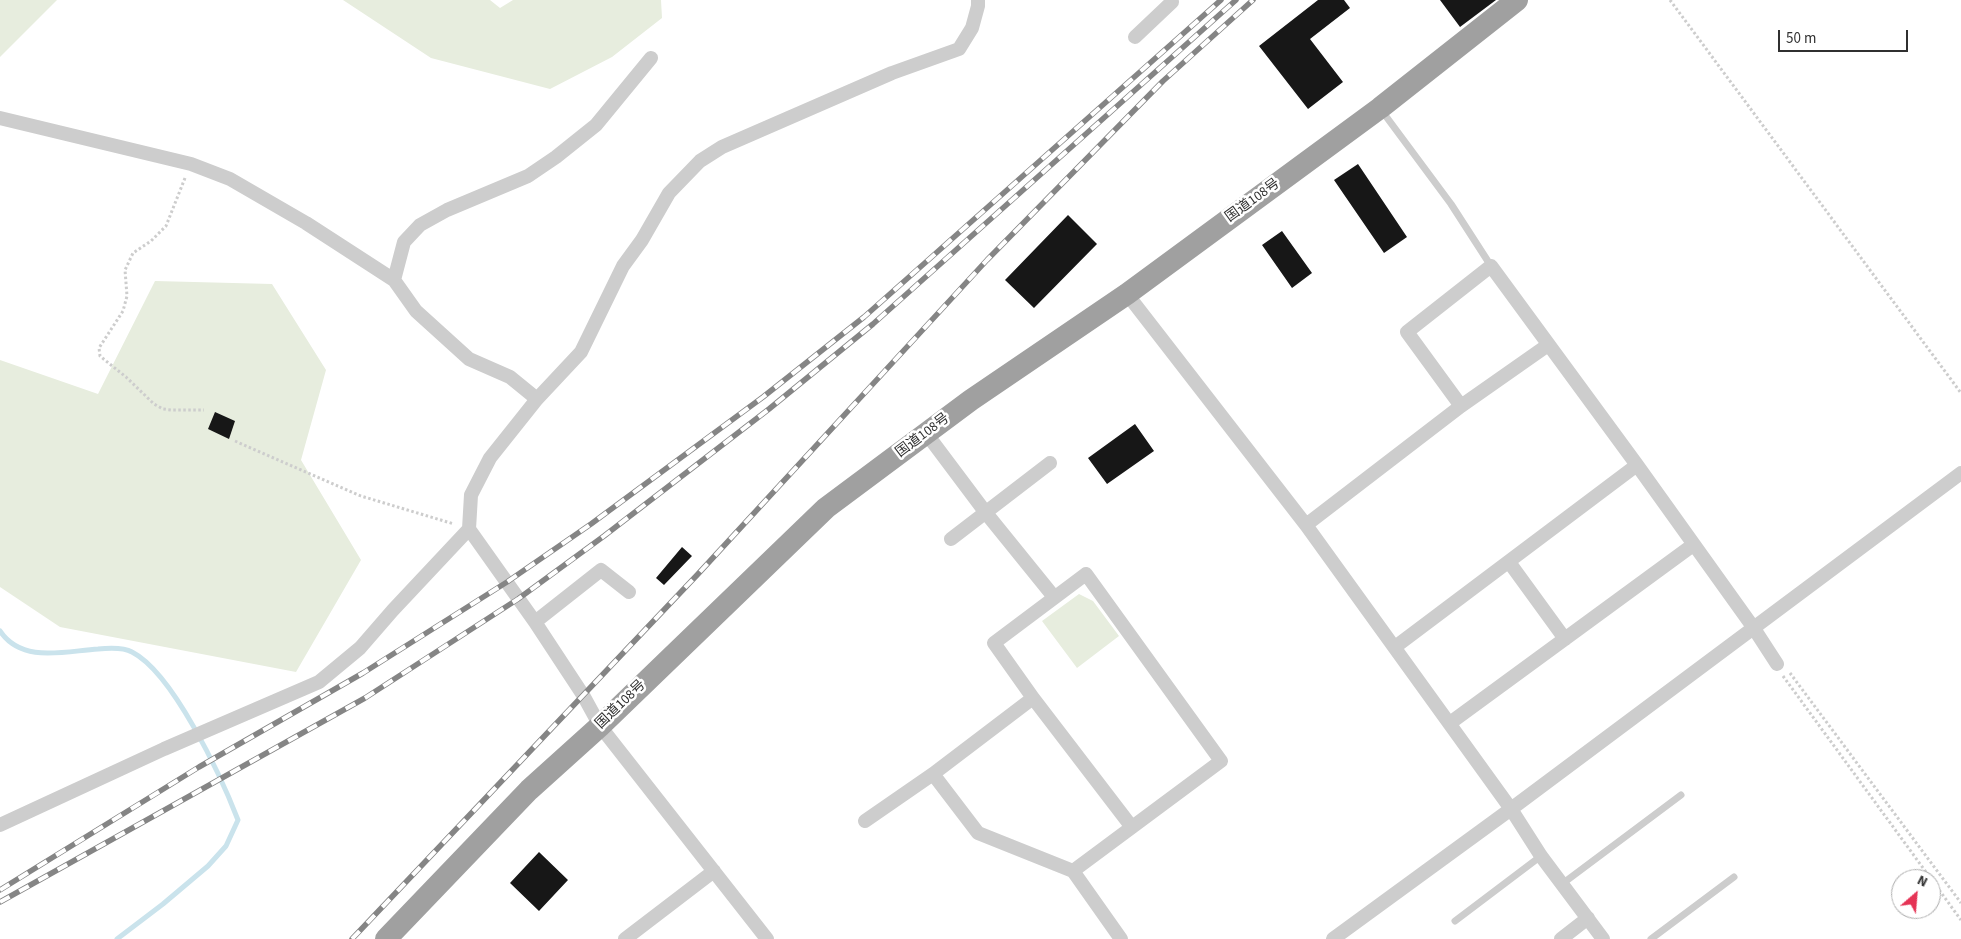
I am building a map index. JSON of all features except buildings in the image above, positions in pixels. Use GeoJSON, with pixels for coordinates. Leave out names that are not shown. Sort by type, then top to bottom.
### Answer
{"type":"FeatureCollection","features":[{"type":"Feature","properties":{"kind":"highway","name":"国道108号"},"geometry":{"type":"LineString","coordinates":[[386,939],[529,790],[600,726],[826,508],[971,400],[1127,294],[1380,108],[1517,0]]}},
{"type":"Feature","properties":{"kind":"street"},"geometry":{"type":"LineString","coordinates":[[767,939],[600,726],[583,695],[535,622],[469,529],[471,495],[490,458],[537,399],[581,352],[623,266],[642,240],[669,193],[700,162],[722,147],[892,73],[959,49],[972,28],[978,0]]}},
{"type":"Feature","properties":{"kind":"street"},"geometry":{"type":"LineString","coordinates":[[1135,37],[1173,1]]}},
{"type":"Feature","properties":{"kind":"street"},"geometry":{"type":"LineString","coordinates":[[394,280],[404,242],[420,225],[447,210],[528,176],[556,158],[596,125],[651,58]]}},
{"type":"Feature","properties":{"kind":"street"},"geometry":{"type":"LineString","coordinates":[[0,118],[190,164],[230,179],[306,223],[394,280],[416,311],[469,359],[510,377],[537,399]]}},
{"type":"Feature","properties":{"kind":"street"},"geometry":{"type":"LineString","coordinates":[[1460,406],[1407,332],[1491,266],[1637,465],[1753,627],[1777,664]]}},
{"type":"Feature","properties":{"kind":"street"},"geometry":{"type":"LineString","coordinates":[[1127,294],[1306,525],[1450,723],[1511,809],[1541,856],[1604,939]]}},
{"type":"Feature","properties":{"kind":"street"},"geometry":{"type":"LineString","coordinates":[[1306,525],[1460,406],[1548,345]]}},
{"type":"Feature","properties":{"kind":"street"},"geometry":{"type":"LineString","coordinates":[[926,433],[986,513],[1054,597]]}},
{"type":"Feature","properties":{"kind":"street"},"geometry":{"type":"LineString","coordinates":[[951,539],[1050,463]]}},
{"type":"Feature","properties":{"kind":"street"},"geometry":{"type":"LineString","coordinates":[[1395,647],[1637,465]]}},
{"type":"Feature","properties":{"kind":"street"},"geometry":{"type":"LineString","coordinates":[[1333,939],[1511,809],[1961,473]]}},
{"type":"Feature","properties":{"kind":"street"},"geometry":{"type":"LineString","coordinates":[[0,825],[164,749],[319,682],[360,648],[469,529]]}},
{"type":"Feature","properties":{"kind":"street"},"geometry":{"type":"LineString","coordinates":[[1450,723],[1693,545]]}},
{"type":"Feature","properties":{"kind":"street"},"geometry":{"type":"LineString","coordinates":[[1508,562],[1565,639]]}},
{"type":"Feature","properties":{"kind":"street"},"geometry":{"type":"LineString","coordinates":[[535,622],[601,570],[629,592]]}},
{"type":"Feature","properties":{"kind":"street"},"geometry":{"type":"LineString","coordinates":[[1073,871],[1221,761],[1086,574],[994,643],[1033,698],[1132,826]]}},
{"type":"Feature","properties":{"kind":"street"},"geometry":{"type":"LineString","coordinates":[[865,821],[933,774],[1033,698]]}},
{"type":"Feature","properties":{"kind":"street"},"geometry":{"type":"LineString","coordinates":[[933,774],[978,833],[1073,871],[1121,939]]}},
{"type":"Feature","properties":{"kind":"street"},"geometry":{"type":"LineString","coordinates":[[625,939],[714,870]]}},
{"type":"Feature","properties":{"kind":"street"},"geometry":{"type":"LineString","coordinates":[[1561,939],[1588,918]]}},
{"type":"Feature","properties":{"kind":"lane"},"geometry":{"type":"LineString","coordinates":[[1380,108],[1451,204],[1491,266]]}},
{"type":"Feature","properties":{"kind":"lane"},"geometry":{"type":"LineString","coordinates":[[1562,884],[1681,795]]}},
{"type":"Feature","properties":{"kind":"lane"},"geometry":{"type":"LineString","coordinates":[[1455,921],[1541,856]]}},
{"type":"Feature","properties":{"kind":"lane"},"geometry":{"type":"LineString","coordinates":[[1651,939],[1734,877]]}},
{"type":"Feature","properties":{"kind":"path"},"geometry":{"type":"LineString","coordinates":[[1670,0],[1961,393]]}},
{"type":"Feature","properties":{"kind":"path"},"geometry":{"type":"LineString","coordinates":[[190,164],[166,226],[134,252],[129,261],[125,270],[128,296],[123,311],[99,348],[100,356],[126,377],[154,404],[171,410],[204,410]]}},
{"type":"Feature","properties":{"kind":"path"},"geometry":{"type":"LineString","coordinates":[[234,441],[361,496],[469,529]]}},
{"type":"Feature","properties":{"kind":"path"},"geometry":{"type":"LineString","coordinates":[[1961,903],[1784,665],[1777,664],[1778,669],[1961,920]]}},
{"type":"Feature","properties":{"kind":"green space"},"geometry":{"type":"Polygon","coordinates":[[[0,0],[57,0],[0,57],[0,0]]]}},
{"type":"Feature","properties":{"kind":"green space"},"geometry":{"type":"Polygon","coordinates":[[[343,0],[490,0],[500,8],[513,0],[661,0],[662,18],[612,57],[550,89],[431,58],[343,0]]]}},
{"type":"Feature","properties":{"kind":"green space"},"geometry":{"type":"Polygon","coordinates":[[[155,281],[272,284],[326,370],[301,460],[361,560],[296,672],[60,627],[0,587],[0,360],[98,394],[155,281]]]}},
{"type":"Feature","properties":{"kind":"green space"},"geometry":{"type":"Polygon","coordinates":[[[1079,594],[1093,601],[1119,636],[1077,668],[1042,621],[1079,594]]]}},
{"type":"Feature","properties":{"kind":"waterway"},"geometry":{"type":"LineString","coordinates":[[0,631],[9,641],[20,648],[32,652],[58,653],[111,648],[128,650],[148,663],[179,703],[194,727],[220,778],[238,820],[226,846],[208,866],[117,939]]}},
{"type":"Feature","properties":{"kind":"railway"},"geometry":{"type":"LineString","coordinates":[[0,890],[199,767],[363,673],[507,582],[591,524],[763,397],[864,317],[1221,0]]}},
{"type":"Feature","properties":{"kind":"railway"},"geometry":{"type":"LineString","coordinates":[[0,902],[365,698],[518,599],[604,536],[769,409],[873,324],[1236,0]]}},
{"type":"Feature","properties":{"kind":"railway"},"geometry":{"type":"LineString","coordinates":[[352,939],[698,574],[987,260],[1163,81],[1253,0]]}}]}
